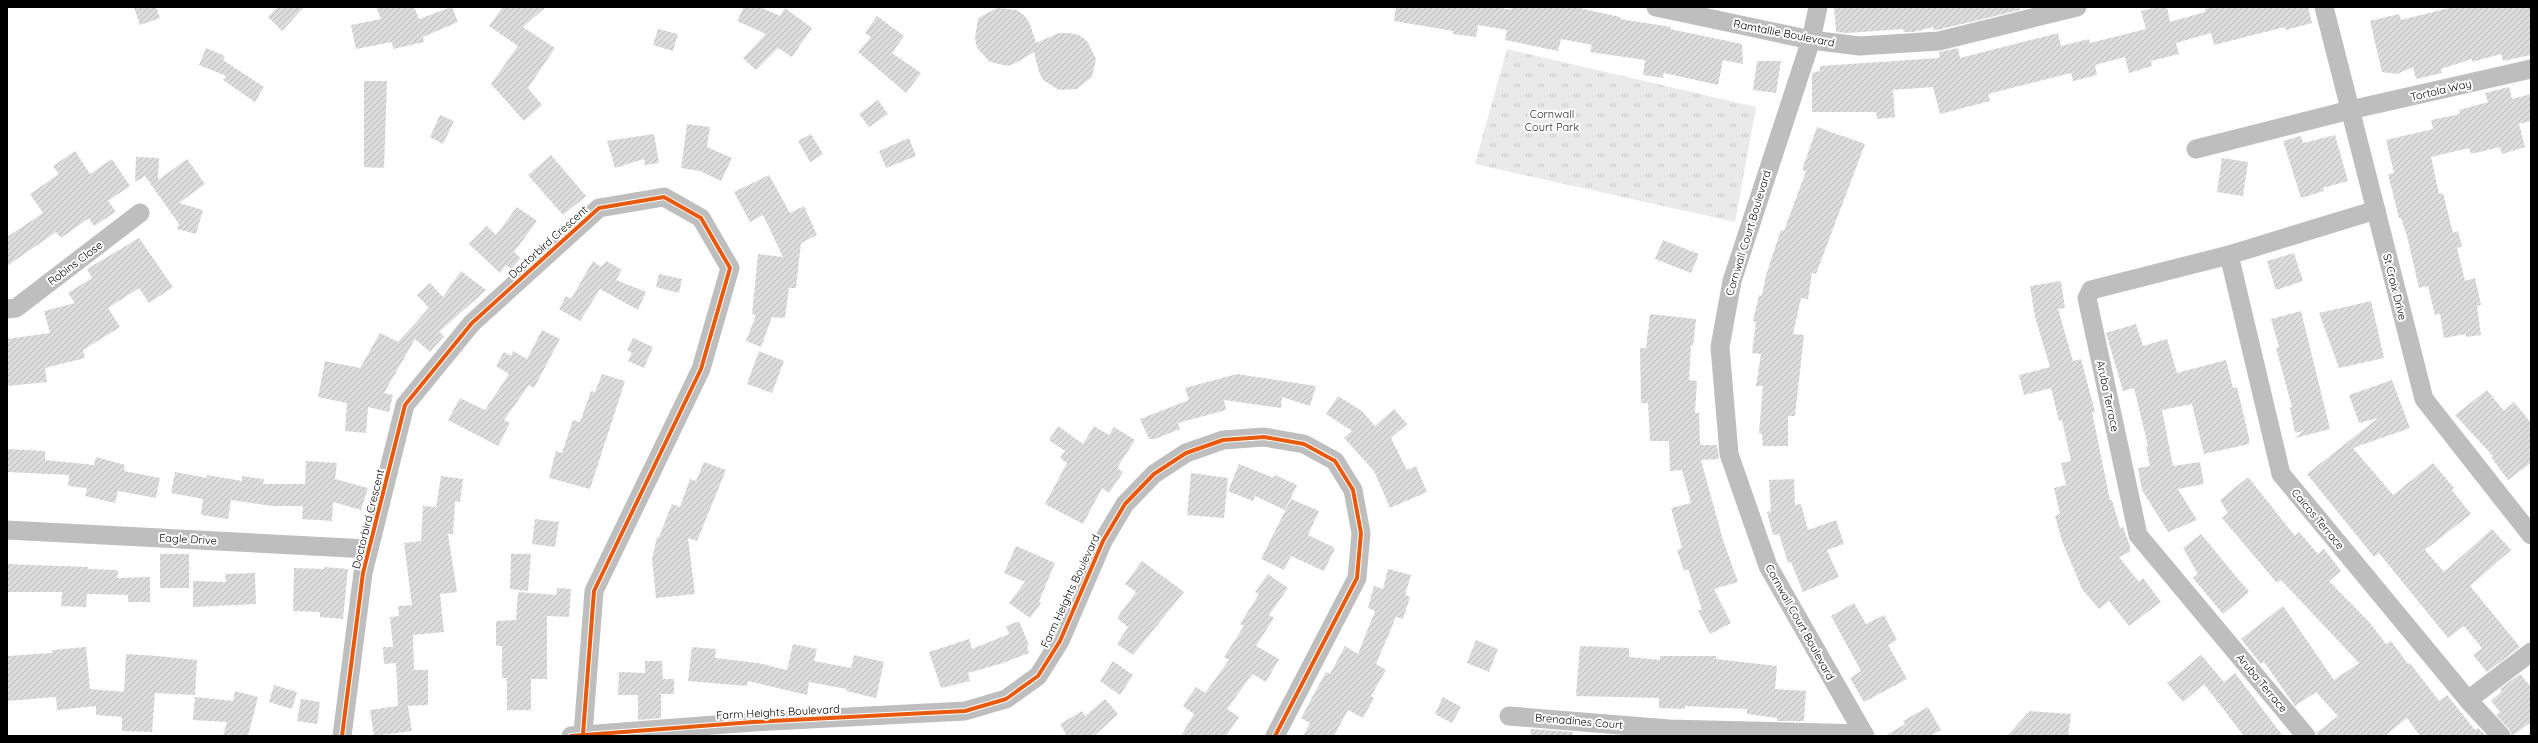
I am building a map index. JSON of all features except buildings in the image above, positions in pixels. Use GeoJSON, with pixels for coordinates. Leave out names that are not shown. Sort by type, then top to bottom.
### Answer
{"type":"FeatureCollection","features":[{"type":"Feature","properties":{"kind":"street","name":"Ramtallie Boulevard"},"geometry":{"type":"LineString","coordinates":[[1656,7],[1811,40],[1860,46],[1939,41],[2077,7]]}},
{"type":"Feature","properties":{"kind":"street","name":"Cornwall Court Boulevard"},"geometry":{"type":"LineString","coordinates":[[1818,7],[1811,40],[1732,281],[1720,347],[1729,454],[1768,566],[1865,735]]}},
{"type":"Feature","properties":{"kind":"street","name":"St Croix Drive"},"geometry":{"type":"LineString","coordinates":[[2324,7],[2424,399],[2531,535]]}},
{"type":"Feature","properties":{"kind":"street","name":"Tortola Way"},"geometry":{"type":"LineString","coordinates":[[2196,149],[2350,110],[2531,69]]}},
{"type":"Feature","properties":{"kind":"street","name":"Doctorbird Crescent"},"geometry":{"type":"LineString","coordinates":[[342,736],[363,573],[406,405],[472,323],[599,208],[664,197],[701,218],[730,268],[701,369],[594,591],[577,735]]}},
{"type":"Feature","properties":{"kind":"street","name":"Aruba Terrace"},"geometry":{"type":"LineString","coordinates":[[2306,736],[2138,535],[2088,298],[2091,290],[2229,255],[2376,210]]}},
{"type":"Feature","properties":{"kind":"street","name":"Robins Close"},"geometry":{"type":"LineString","coordinates":[[7,309],[16,308],[140,213]]}},
{"type":"Feature","properties":{"kind":"street","name":"Caicos Terrace"},"geometry":{"type":"LineString","coordinates":[[2229,255],[2281,474],[2468,700],[2501,736]]}},
{"type":"Feature","properties":{"kind":"street","name":"Farm Heights Boulevard"},"geometry":{"type":"LineString","coordinates":[[577,735],[753,729],[965,711],[1006,699],[1038,676],[1060,641],[1102,540],[1125,504],[1154,474],[1186,453],[1223,440],[1264,437],[1304,444],[1334,461],[1353,490],[1361,533],[1357,578],[1275,736]]}},
{"type":"Feature","properties":{"kind":"street","name":"Eagle Drive"},"geometry":{"type":"LineString","coordinates":[[7,530],[369,549]]}},
{"type":"Feature","properties":{"kind":"street"},"geometry":{"type":"LineString","coordinates":[[2468,700],[2531,652]]}},
{"type":"Feature","properties":{"kind":"street","name":"Brenadines Court"},"geometry":{"type":"LineString","coordinates":[[1509,716],[1668,732],[1865,735]]}},
{"type":"Feature","properties":{"kind":"green space","name":"Cornwall Court Park"},"geometry":{"type":"Polygon","coordinates":[[[1507,49],[1756,107],[1735,222],[1475,164],[1507,49]]]}},
{"type":"Feature","properties":{"kind":"cycle path"},"geometry":{"type":"LineString","coordinates":[[342,736],[363,573],[405,405],[472,323],[599,208],[664,197],[701,218],[730,268],[701,369],[594,591],[583,734]]}},
{"type":"Feature","properties":{"kind":"cycle path"},"geometry":{"type":"LineString","coordinates":[[571,736],[753,722],[965,711],[1006,699],[1038,676],[1060,641],[1103,541],[1125,504],[1154,474],[1186,453],[1223,440],[1264,437],[1304,444],[1335,461],[1353,490],[1361,533],[1357,578],[1275,736]]}}]}
